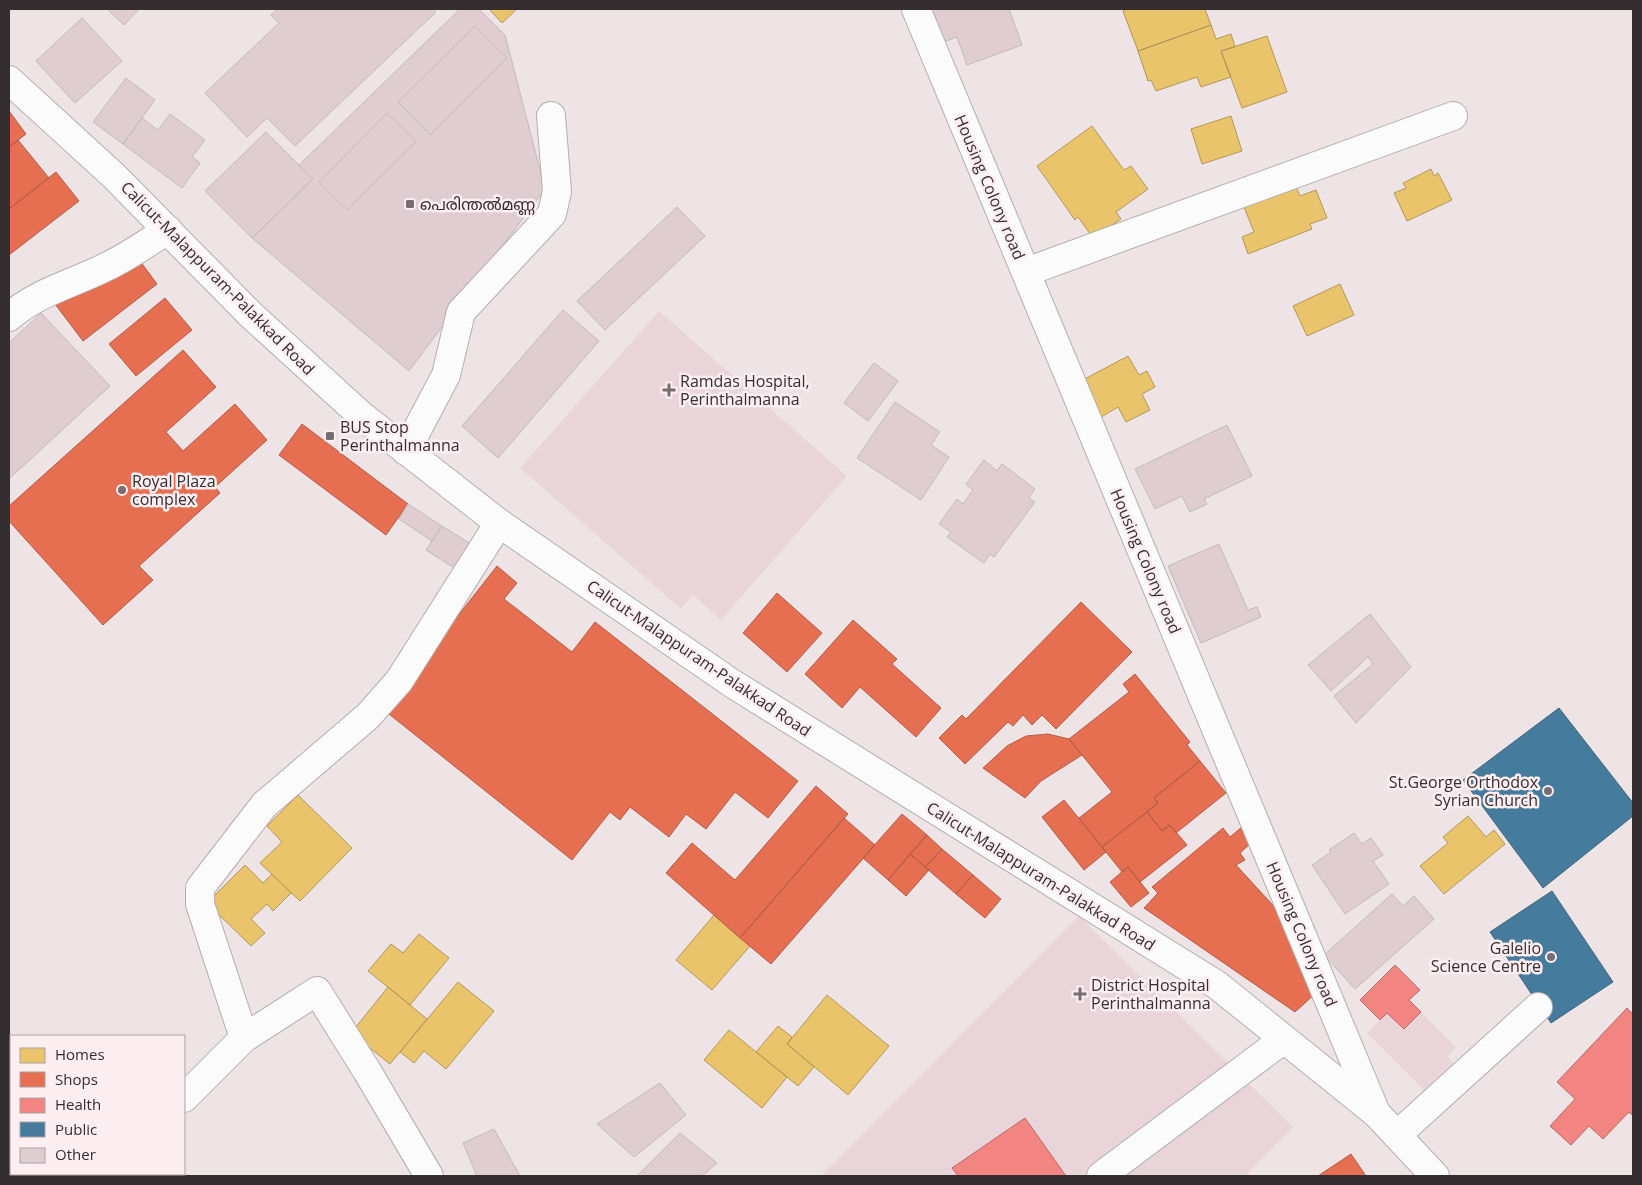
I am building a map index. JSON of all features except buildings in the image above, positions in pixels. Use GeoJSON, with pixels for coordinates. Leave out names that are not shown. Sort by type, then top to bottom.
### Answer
{"type":"FeatureCollection","features":[{"type":"Feature","properties":{"kind":"main road","name":"Housing Colony road"},"geometry":{"type":"LineString","coordinates":[[916,9],[1376,1112]]}},
{"type":"Feature","properties":{"kind":"main road","name":"Calicut-Malappuram-Palakkad Road"},"geometry":{"type":"LineString","coordinates":[[9,80],[114,176],[250,314],[362,416],[499,523],[733,684],[1217,985],[1376,1112],[1435,1176]]}},
{"type":"Feature","properties":{"kind":"main road"},"geometry":{"type":"LineString","coordinates":[[406,451],[446,375],[461,312],[552,214],[557,191],[551,116]]}},
{"type":"Feature","properties":{"kind":"main road"},"geometry":{"type":"LineString","coordinates":[[1026,272],[1453,116]]}},
{"type":"Feature","properties":{"kind":"main road"},"geometry":{"type":"LineString","coordinates":[[9,317],[20,308],[57,287],[108,266],[168,230]]}},
{"type":"Feature","properties":{"kind":"main road"},"geometry":{"type":"LineString","coordinates":[[244,1038],[200,904],[200,888],[264,805],[368,716],[399,681],[499,523]]}},
{"type":"Feature","properties":{"kind":"main road"},"geometry":{"type":"LineString","coordinates":[[185,1097],[244,1038],[317,991],[429,1176]]}},
{"type":"Feature","properties":{"kind":"main road"},"geometry":{"type":"LineString","coordinates":[[1397,1135],[1538,1007]]}},
{"type":"Feature","properties":{"kind":"main road"},"geometry":{"type":"LineString","coordinates":[[1101,1176],[1284,1039]]}},
{"type":"Feature","properties":{"kind":"shaded area","name":"Ramdas Hospital, Perinthalmanna"},"geometry":{"type":"Polygon","coordinates":[[[659,311],[847,476],[721,620],[693,595],[681,609],[520,468],[659,311]]]}},
{"type":"Feature","properties":{"kind":"shaded area","name":"District Hospital Perinthalmanna"},"geometry":{"type":"Polygon","coordinates":[[[1079,916],[1293,1127],[1245,1176],[821,1176],[1079,916]]]}},
{"type":"Feature","properties":{"kind":"shaded area"},"geometry":{"type":"Polygon","coordinates":[[[1421,1012],[1456,1047],[1447,1057],[1456,1066],[1428,1094],[1367,1033],[1387,1013],[1404,1029],[1421,1012]]]}},
{"type":"Feature","properties":{"kind":"place","name":"പെരിന്തൽമണ്ണ"},"geometry":{"type":"Point","coordinates":[410,204]}},
{"type":"Feature","properties":{"kind":"place","name":"Ramdas Hospital, Perinthalmanna"},"geometry":{"type":"Point","coordinates":[669,390]}},
{"type":"Feature","properties":{"kind":"place","name":"BUS Stop Perinthalmanna"},"geometry":{"type":"Point","coordinates":[330,436]}},
{"type":"Feature","properties":{"kind":"place","name":"Royal Plaza complex"},"geometry":{"type":"Point","coordinates":[122,490]}},
{"type":"Feature","properties":{"kind":"place","name":"St.George Orthodox Syrian Church"},"geometry":{"type":"Point","coordinates":[1548,791]}},
{"type":"Feature","properties":{"kind":"place","name":"Galelio Science Centre"},"geometry":{"type":"Point","coordinates":[1551,957]}},
{"type":"Feature","properties":{"kind":"place","name":"District Hospital Perinthalmanna"},"geometry":{"type":"Point","coordinates":[1080,994]}}]}
